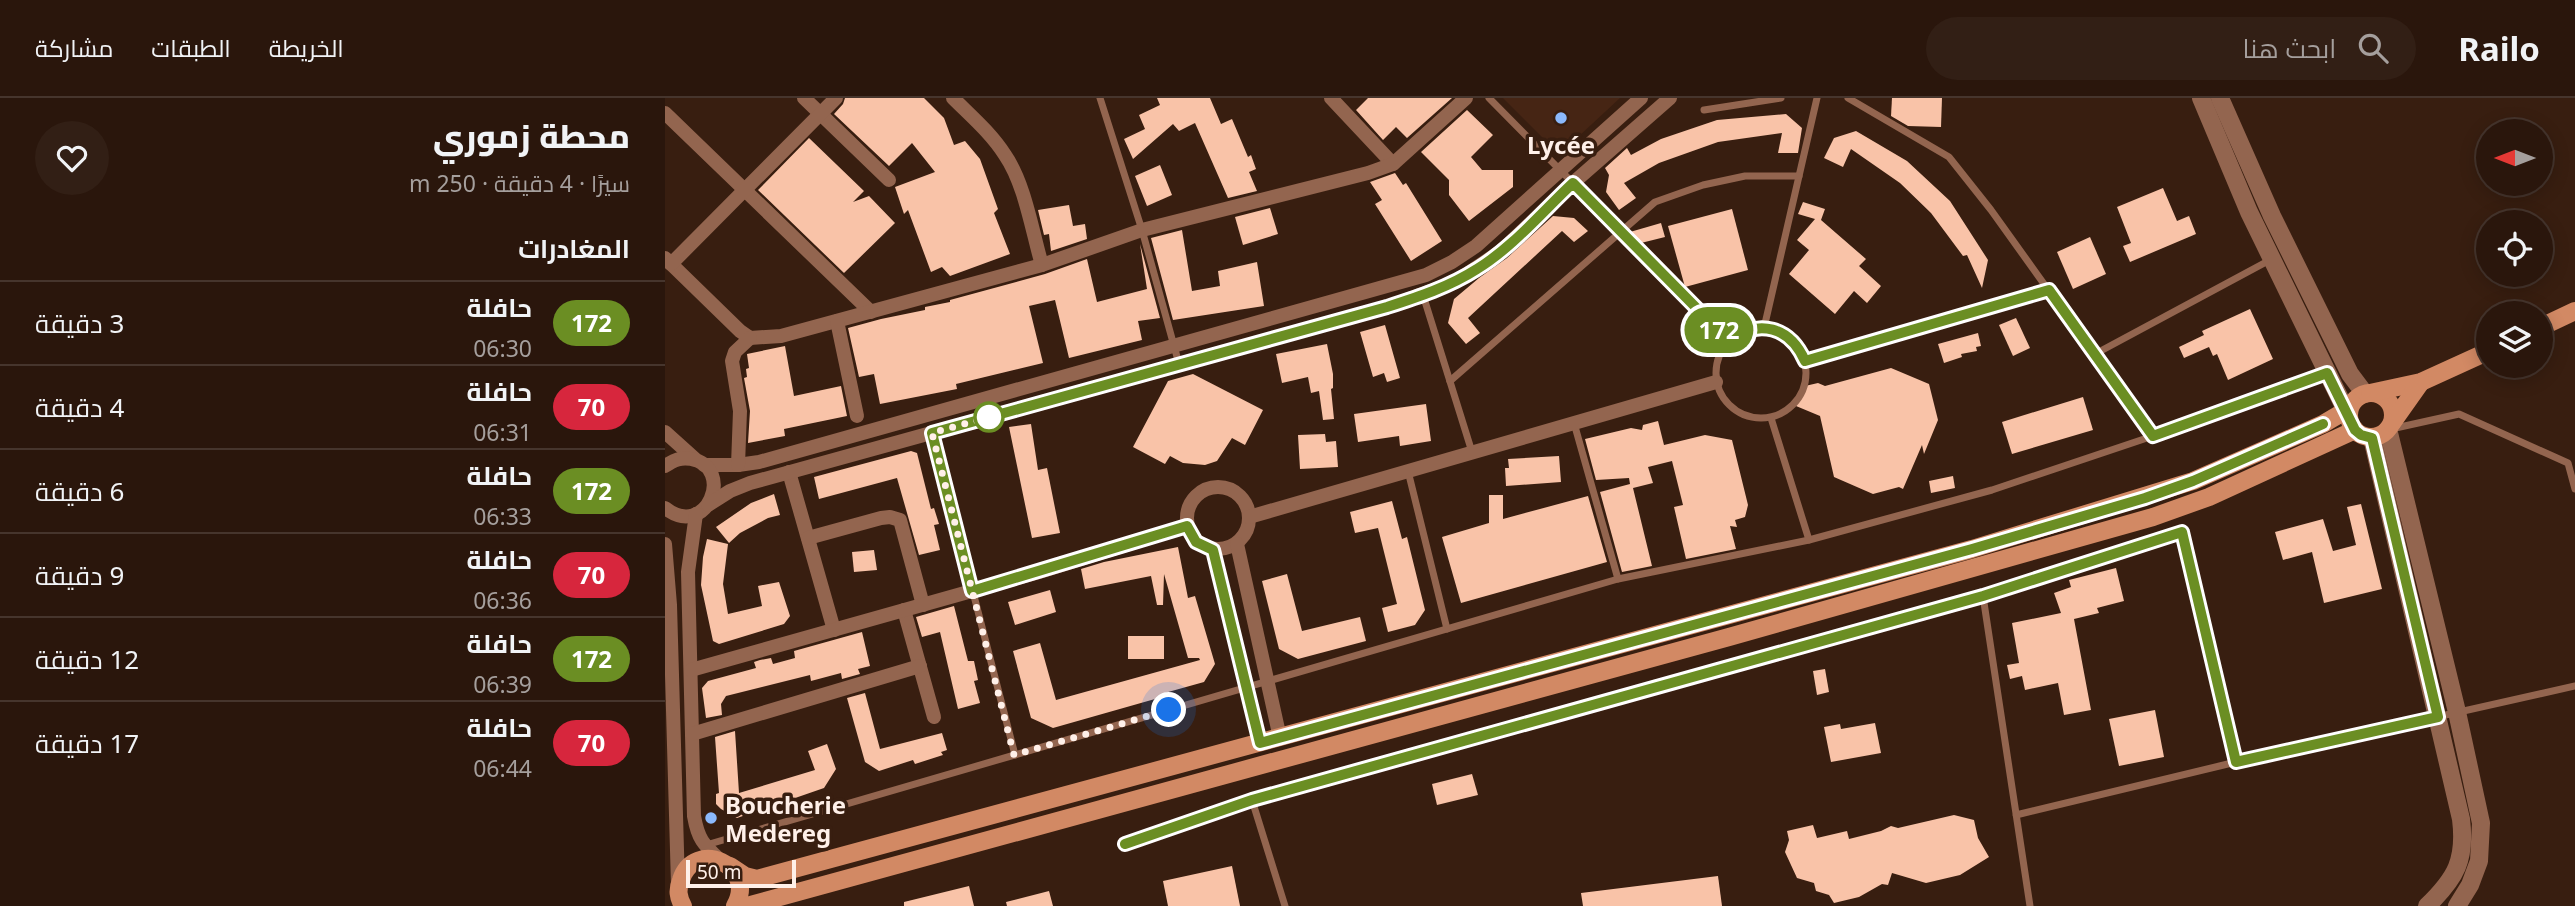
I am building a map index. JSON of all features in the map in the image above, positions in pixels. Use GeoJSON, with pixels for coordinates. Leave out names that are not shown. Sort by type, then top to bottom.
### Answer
{"type":"FeatureCollection","features":[{"type":"Feature","properties":{"kind":"main road"},"geometry":{"type":"LineString","coordinates":[[2553,321],[2575,311]]}},
{"type":"Feature","properties":{"kind":"main road"},"geometry":{"type":"LineString","coordinates":[[679,901],[683,873],[699,860],[725,863],[745,876],[757,879],[1972,549],[2145,498],[2193,481],[2476,357]]}},
{"type":"Feature","properties":{"kind":"main road"},"geometry":{"type":"LineString","coordinates":[[2356,408],[2361,435],[2372,438],[2379,436],[2390,426],[2421,382]]}},
{"type":"Feature","properties":{"kind":"main road"},"geometry":{"type":"LineString","coordinates":[[747,906],[1742,633],[2153,517],[2209,497],[2378,394],[2388,400],[2392,408],[2390,426]]}},
{"type":"Feature","properties":{"kind":"main road"},"geometry":{"type":"LineString","coordinates":[[725,863],[737,875],[741,889],[736,906]]}},
{"type":"Feature","properties":{"kind":"street"},"geometry":{"type":"LineString","coordinates":[[804,98],[889,180]]}},
{"type":"Feature","properties":{"kind":"street"},"geometry":{"type":"LineString","coordinates":[[836,98],[668,261],[750,338],[781,336],[838,321],[1042,265],[1142,230],[1368,173],[1393,164],[1466,98]]}},
{"type":"Feature","properties":{"kind":"street"},"geometry":{"type":"LineString","coordinates":[[953,98],[992,137],[1007,157],[1018,181],[1042,265]]}},
{"type":"Feature","properties":{"kind":"street"},"geometry":{"type":"LineString","coordinates":[[1331,98],[1393,164]]}},
{"type":"Feature","properties":{"kind":"street"},"geometry":{"type":"LineString","coordinates":[[665,466],[683,458],[738,465],[759,462],[1426,275],[1476,246],[1641,98]]}},
{"type":"Feature","properties":{"kind":"street"},"geometry":{"type":"LineString","coordinates":[[665,508],[676,515],[702,510],[730,491],[789,472],[1423,295],[1455,282],[1494,257],[1670,98]]}},
{"type":"Feature","properties":{"kind":"street"},"geometry":{"type":"LineString","coordinates":[[2201,98],[2249,212],[2327,373],[2356,408]]}},
{"type":"Feature","properties":{"kind":"street"},"geometry":{"type":"LineString","coordinates":[[2220,98],[2272,216],[2350,374],[2356,408]]}},
{"type":"Feature","properties":{"kind":"street"},"geometry":{"type":"LineString","coordinates":[[665,113],[871,312]]}},
{"type":"Feature","properties":{"kind":"street"},"geometry":{"type":"LineString","coordinates":[[838,321],[857,416]]}},
{"type":"Feature","properties":{"kind":"street"},"geometry":{"type":"LineString","coordinates":[[738,465],[740,411],[732,361],[735,352],[750,338]]}},
{"type":"Feature","properties":{"kind":"street"},"geometry":{"type":"LineString","coordinates":[[1249,517],[1716,382]]}},
{"type":"Feature","properties":{"kind":"street"},"geometry":{"type":"LineString","coordinates":[[2390,426],[2481,822],[2479,861],[2470,885],[2457,906]]}},
{"type":"Feature","properties":{"kind":"street"},"geometry":{"type":"LineString","coordinates":[[665,432],[711,473],[714,483],[713,496],[702,510],[688,572],[694,816],[704,845],[725,863]]}},
{"type":"Feature","properties":{"kind":"street"},"geometry":{"type":"LineString","coordinates":[[2372,438],[2438,717],[2463,838],[2462,853],[2451,882],[2427,906]]}},
{"type":"Feature","properties":{"kind":"street"},"geometry":{"type":"LineString","coordinates":[[789,472],[834,630]]}},
{"type":"Feature","properties":{"kind":"street"},"geometry":{"type":"LineString","coordinates":[[1213,487],[1233,491],[1247,506],[1249,517],[1248,527],[1237,544],[1229,548],[1213,550],[1196,542],[1187,526],[1189,506],[1203,490],[1213,487]]}},
{"type":"Feature","properties":{"kind":"street"},"geometry":{"type":"LineString","coordinates":[[808,538],[890,516],[900,520],[923,605]]}},
{"type":"Feature","properties":{"kind":"street"},"geometry":{"type":"LineString","coordinates":[[691,670],[972,591],[1187,526]]}},
{"type":"Feature","properties":{"kind":"street"},"geometry":{"type":"LineString","coordinates":[[665,544],[670,605],[679,901]]}},
{"type":"Feature","properties":{"kind":"street"},"geometry":{"type":"LineString","coordinates":[[1237,544],[1280,738]]}},
{"type":"Feature","properties":{"kind":"street"},"geometry":{"type":"LineString","coordinates":[[1213,550],[1260,743]]}},
{"type":"Feature","properties":{"kind":"street"},"geometry":{"type":"LineString","coordinates":[[904,610],[934,717]]}},
{"type":"Feature","properties":{"kind":"street"},"geometry":{"type":"LineString","coordinates":[[692,734],[920,666]]}},
{"type":"Feature","properties":{"kind":"lane"},"geometry":{"type":"LineString","coordinates":[[1100,98],[1142,230],[1179,364]]}},
{"type":"Feature","properties":{"kind":"lane"},"geometry":{"type":"LineString","coordinates":[[1489,98],[1729,341]]}},
{"type":"Feature","properties":{"kind":"lane"},"geometry":{"type":"LineString","coordinates":[[1704,110],[1781,98]]}},
{"type":"Feature","properties":{"kind":"lane"},"geometry":{"type":"LineString","coordinates":[[1764,328],[1817,98]]}},
{"type":"Feature","properties":{"kind":"lane"},"geometry":{"type":"LineString","coordinates":[[1848,98],[1949,157],[2049,290],[2153,436]]}},
{"type":"Feature","properties":{"kind":"lane"},"geometry":{"type":"LineString","coordinates":[[1450,381],[1655,202],[1703,185],[1745,176],[1799,176]]}},
{"type":"Feature","properties":{"kind":"lane"},"geometry":{"type":"LineString","coordinates":[[2095,354],[2272,258]]}},
{"type":"Feature","properties":{"kind":"lane"},"geometry":{"type":"LineString","coordinates":[[1805,361],[2049,290]]}},
{"type":"Feature","properties":{"kind":"lane"},"geometry":{"type":"LineString","coordinates":[[1423,295],[1472,452]]}},
{"type":"Feature","properties":{"kind":"lane"},"geometry":{"type":"LineString","coordinates":[[1764,328],[1778,331],[1790,338],[1799,348],[1805,361],[1807,376],[1800,396],[1785,412],[1771,418],[1757,419],[1730,407],[1721,396],[1716,382],[1718,360],[1729,341],[1739,333],[1764,328]]}},
{"type":"Feature","properties":{"kind":"lane"},"geometry":{"type":"LineString","coordinates":[[704,845],[1618,579],[1809,540],[1992,490],[2153,436],[2327,373]]}},
{"type":"Feature","properties":{"kind":"lane"},"geometry":{"type":"LineString","coordinates":[[2390,426],[2459,414],[2568,463],[2575,489]]}},
{"type":"Feature","properties":{"kind":"lane"},"geometry":{"type":"LineString","coordinates":[[1771,418],[1809,540]]}},
{"type":"Feature","properties":{"kind":"lane"},"geometry":{"type":"LineString","coordinates":[[1574,423],[1618,579]]}},
{"type":"Feature","properties":{"kind":"lane"},"geometry":{"type":"LineString","coordinates":[[932,433],[1014,755]]}},
{"type":"Feature","properties":{"kind":"lane"},"geometry":{"type":"LineString","coordinates":[[1408,471],[1447,629]]}},
{"type":"Feature","properties":{"kind":"lane"},"geometry":{"type":"LineString","coordinates":[[1125,844],[1252,800],[1983,596],[2182,532],[2236,762]]}},
{"type":"Feature","properties":{"kind":"lane"},"geometry":{"type":"LineString","coordinates":[[1983,596],[2030,906]]}},
{"type":"Feature","properties":{"kind":"lane"},"geometry":{"type":"LineString","coordinates":[[2016,815],[2236,762],[2575,686]]}},
{"type":"Feature","properties":{"kind":"lane"},"geometry":{"type":"LineString","coordinates":[[1252,800],[1285,906]]}},
{"type":"Feature","properties":{"kind":"shaded area","name":"Lycée"},"geometry":{"type":"Polygon","coordinates":[[[1503,98],[1620,98],[1564,150],[1556,138],[1551,146],[1503,98]]]}},
{"type":"Feature","properties":{"kind":"building"},"geometry":{"type":"Polygon","coordinates":[[[845,98],[924,98],[944,118],[954,145],[965,141],[980,159],[998,209],[994,213],[1010,254],[950,276],[942,267],[931,272],[908,210],[904,214],[895,187],[935,172],[912,143],[889,166],[834,114],[845,98]]]}},
{"type":"Feature","properties":{"kind":"building"},"geometry":{"type":"Polygon","coordinates":[[[1157,98],[1210,98],[1221,124],[1232,119],[1248,157],[1251,155],[1256,169],[1249,172],[1257,191],[1228,198],[1195,123],[1179,131],[1173,124],[1133,159],[1124,139],[1145,129],[1139,115],[1160,105],[1157,98]]]}},
{"type":"Feature","properties":{"kind":"building"},"geometry":{"type":"Polygon","coordinates":[[[1368,98],[1452,98],[1407,138],[1396,127],[1383,140],[1356,110],[1368,98]]]}},
{"type":"Feature","properties":{"kind":"building"},"geometry":{"type":"Polygon","coordinates":[[[1892,98],[1942,98],[1941,127],[1908,126],[1891,116],[1892,98]]]}},
{"type":"Feature","properties":{"kind":"building"},"geometry":{"type":"Polygon","coordinates":[[[1467,110],[1493,135],[1471,157],[1482,170],[1513,170],[1513,187],[1469,221],[1449,195],[1449,180],[1421,152],[1467,110]]]}},
{"type":"Feature","properties":{"kind":"building"},"geometry":{"type":"Polygon","coordinates":[[[1786,114],[1802,128],[1798,153],[1778,153],[1782,133],[1718,142],[1659,163],[1624,183],[1636,198],[1619,210],[1606,192],[1609,175],[1605,168],[1627,148],[1631,155],[1661,139],[1717,120],[1786,114]]]}},
{"type":"Feature","properties":{"kind":"building"},"geometry":{"type":"Polygon","coordinates":[[[1856,131],[1907,161],[1950,201],[1988,260],[1982,288],[1967,255],[1963,256],[1931,213],[1900,183],[1851,149],[1843,167],[1824,158],[1834,138],[1856,131]]]}},
{"type":"Feature","properties":{"kind":"building"},"geometry":{"type":"Polygon","coordinates":[[[809,138],[864,191],[853,202],[869,196],[895,223],[844,273],[758,190],[809,138]]]}},
{"type":"Feature","properties":{"kind":"building"},"geometry":{"type":"Polygon","coordinates":[[[1160,165],[1172,195],[1147,206],[1135,176],[1160,165]]]}},
{"type":"Feature","properties":{"kind":"building"},"geometry":{"type":"Polygon","coordinates":[[[1395,173],[1403,185],[1406,183],[1442,241],[1411,261],[1375,204],[1382,200],[1370,182],[1395,173]]]}},
{"type":"Feature","properties":{"kind":"building"},"geometry":{"type":"Polygon","coordinates":[[[2163,188],[2177,221],[2189,216],[2196,234],[2130,262],[2123,246],[2131,243],[2117,207],[2163,188]]]}},
{"type":"Feature","properties":{"kind":"building"},"geometry":{"type":"Polygon","coordinates":[[[1803,202],[1825,209],[1821,220],[1866,259],[1859,266],[1881,286],[1867,303],[1854,291],[1835,314],[1789,274],[1809,250],[1797,240],[1815,219],[1798,214],[1803,202]]]}},
{"type":"Feature","properties":{"kind":"building"},"geometry":{"type":"Polygon","coordinates":[[[1069,205],[1073,226],[1085,224],[1087,239],[1051,251],[1049,234],[1044,235],[1038,210],[1069,205]]]}},
{"type":"Feature","properties":{"kind":"building"},"geometry":{"type":"Polygon","coordinates":[[[1270,208],[1278,234],[1243,245],[1235,217],[1270,208]]]}},
{"type":"Feature","properties":{"kind":"building"},"geometry":{"type":"Polygon","coordinates":[[[1732,209],[1748,270],[1685,287],[1668,226],[1732,209]]]}},
{"type":"Feature","properties":{"kind":"building"},"geometry":{"type":"Polygon","coordinates":[[[1553,216],[1574,218],[1588,231],[1574,242],[1562,231],[1468,318],[1480,333],[1466,344],[1448,323],[1454,299],[1507,258],[1553,216]]]}},
{"type":"Feature","properties":{"kind":"building"},"geometry":{"type":"Polygon","coordinates":[[[1661,223],[1665,237],[1641,243],[1630,232],[1661,223]]]}},
{"type":"Feature","properties":{"kind":"building"},"geometry":{"type":"Polygon","coordinates":[[[1182,230],[1192,291],[1220,286],[1218,271],[1257,262],[1264,306],[1173,320],[1151,238],[1182,230]]]}},
{"type":"Feature","properties":{"kind":"building"},"geometry":{"type":"Polygon","coordinates":[[[2090,237],[2106,274],[2073,289],[2057,252],[2090,237]]]}},
{"type":"Feature","properties":{"kind":"building"},"geometry":{"type":"Polygon","coordinates":[[[1140,244],[1160,318],[1138,321],[1142,340],[1069,358],[1055,300],[1029,306],[1043,363],[956,384],[957,389],[880,404],[874,374],[859,377],[848,328],[925,310],[925,307],[1045,274],[1087,259],[1097,302],[1147,289],[1140,244]]]}},
{"type":"Feature","properties":{"kind":"building"},"geometry":{"type":"Polygon","coordinates":[[[2250,309],[2273,359],[2228,380],[2217,354],[2213,356],[2209,347],[2184,358],[2179,347],[2204,335],[2202,331],[2250,309]]]}},
{"type":"Feature","properties":{"kind":"building"},"geometry":{"type":"Polygon","coordinates":[[[2016,318],[2030,348],[2013,356],[1999,325],[2016,318]]]}},
{"type":"Feature","properties":{"kind":"building"},"geometry":{"type":"Polygon","coordinates":[[[1385,325],[1400,378],[1387,382],[1384,373],[1373,377],[1360,332],[1385,325]]]}},
{"type":"Feature","properties":{"kind":"building"},"geometry":{"type":"Polygon","coordinates":[[[1978,333],[1981,346],[1976,347],[1977,351],[1961,354],[1962,357],[1944,363],[1938,344],[1978,333]]]}},
{"type":"Feature","properties":{"kind":"building"},"geometry":{"type":"Polygon","coordinates":[[[1327,344],[1333,374],[1331,389],[1334,419],[1323,420],[1319,391],[1311,393],[1308,377],[1282,383],[1276,354],[1327,344]]]}},
{"type":"Feature","properties":{"kind":"building"},"geometry":{"type":"Polygon","coordinates":[[[785,346],[794,396],[841,386],[847,416],[784,429],[785,436],[748,443],[750,411],[744,378],[747,377],[746,369],[749,368],[747,354],[785,346]]]}},
{"type":"Feature","properties":{"kind":"building"},"geometry":{"type":"Polygon","coordinates":[[[1891,368],[1929,384],[1938,420],[1924,454],[1922,445],[1903,489],[1899,487],[1873,494],[1834,477],[1820,416],[1796,406],[1805,386],[1818,383],[1825,386],[1891,368]]]}},
{"type":"Feature","properties":{"kind":"building"},"geometry":{"type":"Polygon","coordinates":[[[1193,374],[1263,410],[1245,445],[1232,438],[1217,461],[1205,465],[1183,463],[1170,456],[1165,464],[1133,447],[1168,381],[1193,374]]]}},
{"type":"Feature","properties":{"kind":"building"},"geometry":{"type":"Polygon","coordinates":[[[2083,397],[2093,430],[2012,454],[2002,422],[2083,397]]]}},
{"type":"Feature","properties":{"kind":"building"},"geometry":{"type":"Polygon","coordinates":[[[1426,404],[1431,441],[1400,446],[1399,436],[1358,442],[1354,414],[1426,404]]]}},
{"type":"Feature","properties":{"kind":"building"},"geometry":{"type":"Polygon","coordinates":[[[1658,421],[1664,445],[1705,435],[1732,440],[1748,505],[1745,517],[1735,520],[1737,527],[1730,526],[1736,549],[1686,559],[1674,507],[1683,505],[1672,461],[1648,467],[1653,483],[1633,488],[1652,566],[1622,572],[1600,492],[1630,484],[1629,478],[1596,480],[1585,439],[1631,428],[1642,430],[1643,425],[1658,421]]]}},
{"type":"Feature","properties":{"kind":"building"},"geometry":{"type":"Polygon","coordinates":[[[1031,424],[1038,470],[1047,468],[1060,533],[1032,538],[1009,427],[1031,424]]]}},
{"type":"Feature","properties":{"kind":"building"},"geometry":{"type":"Polygon","coordinates":[[[1325,434],[1326,442],[1336,441],[1338,467],[1300,469],[1298,435],[1325,434]]]}},
{"type":"Feature","properties":{"kind":"building"},"geometry":{"type":"Polygon","coordinates":[[[911,451],[917,453],[931,509],[934,508],[939,524],[934,525],[940,550],[919,555],[897,478],[819,499],[814,477],[911,451]]]}},
{"type":"Feature","properties":{"kind":"building"},"geometry":{"type":"Polygon","coordinates":[[[1559,456],[1561,482],[1506,486],[1505,468],[1509,468],[1508,459],[1559,456]]]}},
{"type":"Feature","properties":{"kind":"building"},"geometry":{"type":"Polygon","coordinates":[[[1953,476],[1955,488],[1931,493],[1929,481],[1953,476]]]}},
{"type":"Feature","properties":{"kind":"building"},"geometry":{"type":"Polygon","coordinates":[[[774,494],[780,515],[768,518],[740,533],[729,543],[716,527],[751,503],[774,494]]]}},
{"type":"Feature","properties":{"kind":"building"},"geometry":{"type":"Polygon","coordinates":[[[1489,495],[1503,495],[1503,519],[1588,496],[1607,562],[1461,603],[1442,537],[1489,523],[1489,495]]]}},
{"type":"Feature","properties":{"kind":"building"},"geometry":{"type":"Polygon","coordinates":[[[1392,501],[1402,539],[1407,537],[1425,610],[1415,625],[1388,632],[1382,608],[1397,604],[1378,528],[1355,533],[1350,512],[1392,501]]]}},
{"type":"Feature","properties":{"kind":"building"},"geometry":{"type":"Polygon","coordinates":[[[2361,504],[2382,589],[2324,603],[2312,552],[2283,560],[2275,532],[2323,519],[2333,551],[2356,545],[2347,507],[2361,504]]]}},
{"type":"Feature","properties":{"kind":"building"},"geometry":{"type":"Polygon","coordinates":[[[707,539],[728,544],[723,584],[728,614],[762,606],[758,586],[779,582],[790,616],[784,624],[719,644],[713,641],[701,585],[707,539]]]}},
{"type":"Feature","properties":{"kind":"building"},"geometry":{"type":"Polygon","coordinates":[[[1178,547],[1188,598],[1195,596],[1215,664],[1204,682],[1161,694],[1162,697],[1053,728],[1031,718],[1013,651],[1040,643],[1056,700],[1200,660],[1188,658],[1164,574],[1163,605],[1157,605],[1151,576],[1085,589],[1081,569],[1178,547]]]}},
{"type":"Feature","properties":{"kind":"building"},"geometry":{"type":"Polygon","coordinates":[[[874,550],[877,570],[854,572],[852,552],[874,550]]]}},
{"type":"Feature","properties":{"kind":"building"},"geometry":{"type":"Polygon","coordinates":[[[2116,568],[2124,601],[2097,608],[2099,613],[2074,619],[2091,710],[2064,715],[2058,683],[2025,690],[2022,676],[2010,679],[2007,665],[2019,663],[2012,623],[2061,613],[2054,593],[2071,587],[2069,580],[2116,568]]]}},
{"type":"Feature","properties":{"kind":"building"},"geometry":{"type":"Polygon","coordinates":[[[1287,574],[1302,631],[1360,617],[1366,641],[1298,659],[1279,649],[1262,581],[1287,574]]]}},
{"type":"Feature","properties":{"kind":"building"},"geometry":{"type":"Polygon","coordinates":[[[1050,590],[1056,612],[1015,625],[1008,602],[1050,590]]]}},
{"type":"Feature","properties":{"kind":"building"},"geometry":{"type":"Polygon","coordinates":[[[954,606],[968,661],[974,661],[978,680],[974,681],[980,703],[958,709],[940,632],[922,637],[916,617],[954,606]]]}},
{"type":"Feature","properties":{"kind":"building"},"geometry":{"type":"Polygon","coordinates":[[[862,632],[870,666],[858,669],[860,674],[842,679],[841,673],[811,681],[810,675],[726,696],[721,704],[722,715],[706,718],[702,688],[708,681],[756,668],[754,662],[760,660],[771,658],[773,664],[795,658],[794,651],[862,632]]]}},
{"type":"Feature","properties":{"kind":"building"},"geometry":{"type":"Polygon","coordinates":[[[1128,636],[1164,636],[1164,659],[1128,659],[1128,636]]]}},
{"type":"Feature","properties":{"kind":"building"},"geometry":{"type":"Polygon","coordinates":[[[1825,669],[1829,692],[1817,695],[1813,671],[1825,669]]]}},
{"type":"Feature","properties":{"kind":"building"},"geometry":{"type":"Polygon","coordinates":[[[865,693],[880,749],[942,733],[947,750],[941,752],[943,755],[915,764],[913,760],[879,771],[865,762],[847,698],[865,693]]]}},
{"type":"Feature","properties":{"kind":"building"},"geometry":{"type":"Polygon","coordinates":[[[2155,710],[2164,757],[2119,766],[2109,719],[2155,710]]]}},
{"type":"Feature","properties":{"kind":"building"},"geometry":{"type":"Polygon","coordinates":[[[1875,723],[1881,753],[1831,762],[1824,727],[1840,724],[1841,729],[1875,723]]]}},
{"type":"Feature","properties":{"kind":"building"},"geometry":{"type":"Polygon","coordinates":[[[735,731],[739,793],[815,770],[808,751],[827,744],[836,769],[824,788],[737,818],[716,804],[716,794],[719,793],[715,737],[735,731]]]}},
{"type":"Feature","properties":{"kind":"building"},"geometry":{"type":"Polygon","coordinates":[[[1472,774],[1478,795],[1437,805],[1432,784],[1472,774]]]}},
{"type":"Feature","properties":{"kind":"building"},"geometry":{"type":"Polygon","coordinates":[[[1954,815],[1974,820],[1978,838],[1989,857],[1960,875],[1926,883],[1892,873],[1888,885],[1882,884],[1859,897],[1834,903],[1829,895],[1816,891],[1814,883],[1797,878],[1785,852],[1789,840],[1787,831],[1813,825],[1817,838],[1847,831],[1849,839],[1891,826],[1898,828],[1954,815]]]}},
{"type":"Feature","properties":{"kind":"building"},"geometry":{"type":"Polygon","coordinates":[[[1232,866],[1240,906],[1168,906],[1163,881],[1232,866]]]}},
{"type":"Feature","properties":{"kind":"building"},"geometry":{"type":"Polygon","coordinates":[[[1718,876],[1722,906],[1583,906],[1581,893],[1718,876]]]}},
{"type":"Feature","properties":{"kind":"building"},"geometry":{"type":"Polygon","coordinates":[[[969,886],[974,906],[904,906],[904,902],[969,886]]]}},
{"type":"Feature","properties":{"kind":"building"},"geometry":{"type":"Polygon","coordinates":[[[1049,891],[1053,906],[1007,906],[1006,902],[1049,891]]]}},
{"type":"Feature","properties":{"kind":"bus line","name":"172"},"geometry":{"type":"LineString","coordinates":[[1125,844],[1252,800],[1983,596],[2182,532],[2236,762],[2438,717],[2372,438],[2355,430],[2327,373],[2153,436],[2049,290],[1805,361],[1799,348],[1790,338],[1778,331],[1751,329],[1739,333],[1729,341],[1573,183],[1501,251],[1455,282],[1428,293],[1387,307],[932,433],[972,591],[1187,526],[1196,542],[1213,550],[1260,743],[1972,549],[2145,498],[2193,481],[2323,424]]}},
{"type":"Feature","properties":{"kind":"place","name":"Lycée"},"geometry":{"type":"Point","coordinates":[1561,118]}},
{"type":"Feature","properties":{"kind":"place","name":"Boucherie Medereg"},"geometry":{"type":"Point","coordinates":[711,818]}},
{"type":"Feature","properties":{"kind":"route"},"geometry":{"type":"LineString","coordinates":[[989,417],[932,433],[1014,755],[1169,710]]}}]}
